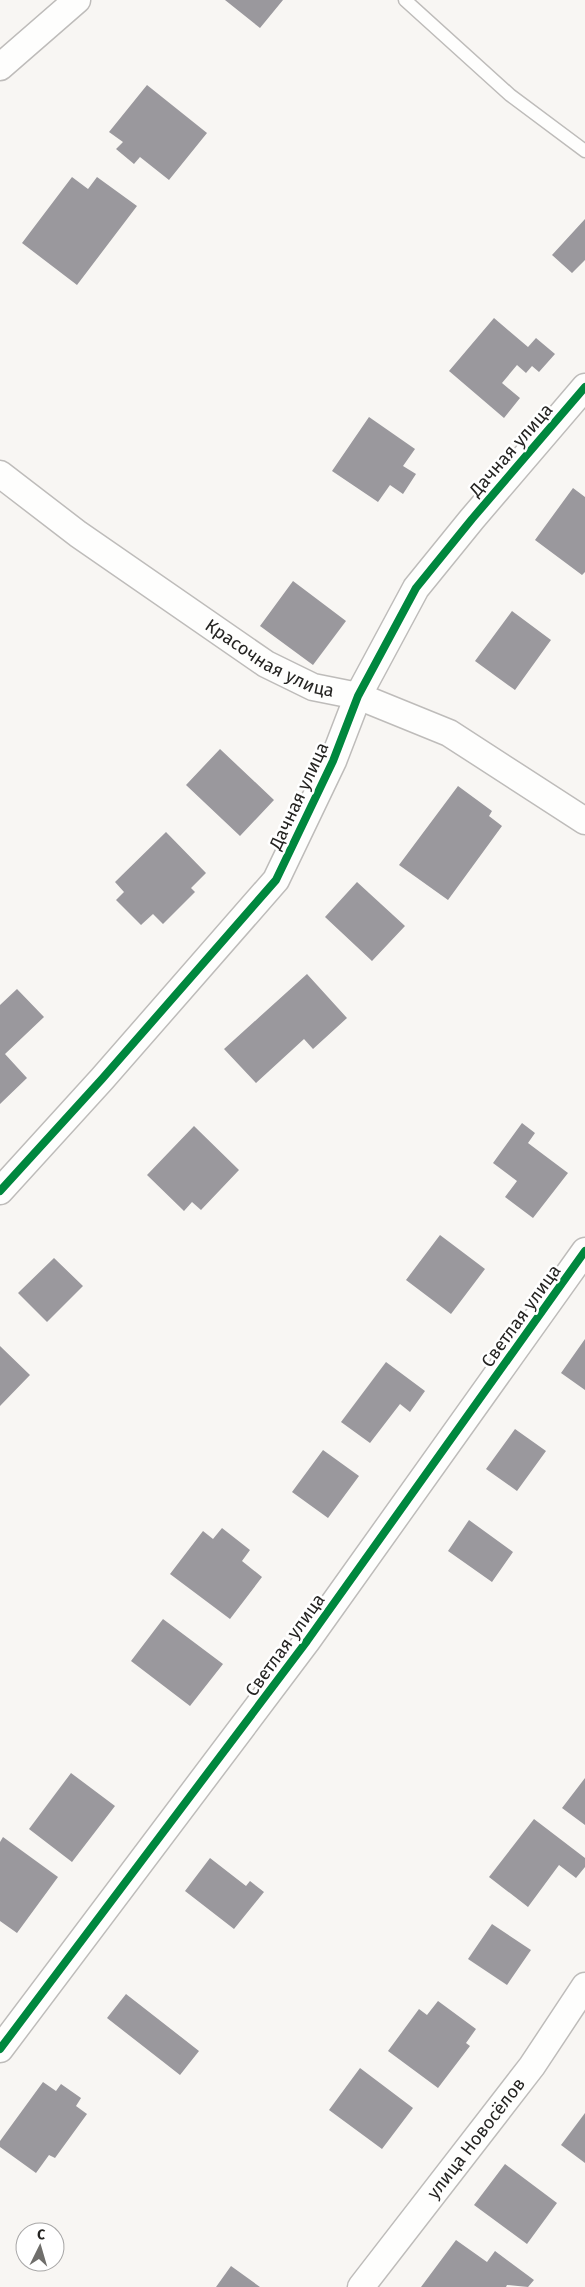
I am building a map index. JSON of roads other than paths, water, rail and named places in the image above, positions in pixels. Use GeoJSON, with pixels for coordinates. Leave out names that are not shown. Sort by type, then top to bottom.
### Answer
{"type":"FeatureCollection","features":[{"type":"Feature","properties":{"kind":"street"},"geometry":{"type":"LineString","coordinates":[[0,67],[77,0]]}},
{"type":"Feature","properties":{"kind":"street","name":"Дачная улица"},"geometry":{"type":"LineString","coordinates":[[0,1191],[102,1079],[276,880],[333,761],[358,696],[416,588],[472,519],[585,387]]}},
{"type":"Feature","properties":{"kind":"street","name":"Красочная улица"},"geometry":{"type":"LineString","coordinates":[[0,474],[78,534],[266,664],[313,687],[358,696],[449,732],[585,821]]}},
{"type":"Feature","properties":{"kind":"street","name":"Светлая улица"},"geometry":{"type":"LineString","coordinates":[[0,2049],[307,1641],[585,1251]]}},
{"type":"Feature","properties":{"kind":"street","name":"улица Новосёлов"},"geometry":{"type":"LineString","coordinates":[[361,2287],[532,2066],[585,1986]]}},
{"type":"Feature","properties":{"kind":"lane"},"geometry":{"type":"LineString","coordinates":[[405,0],[510,95],[585,151]]}}]}
